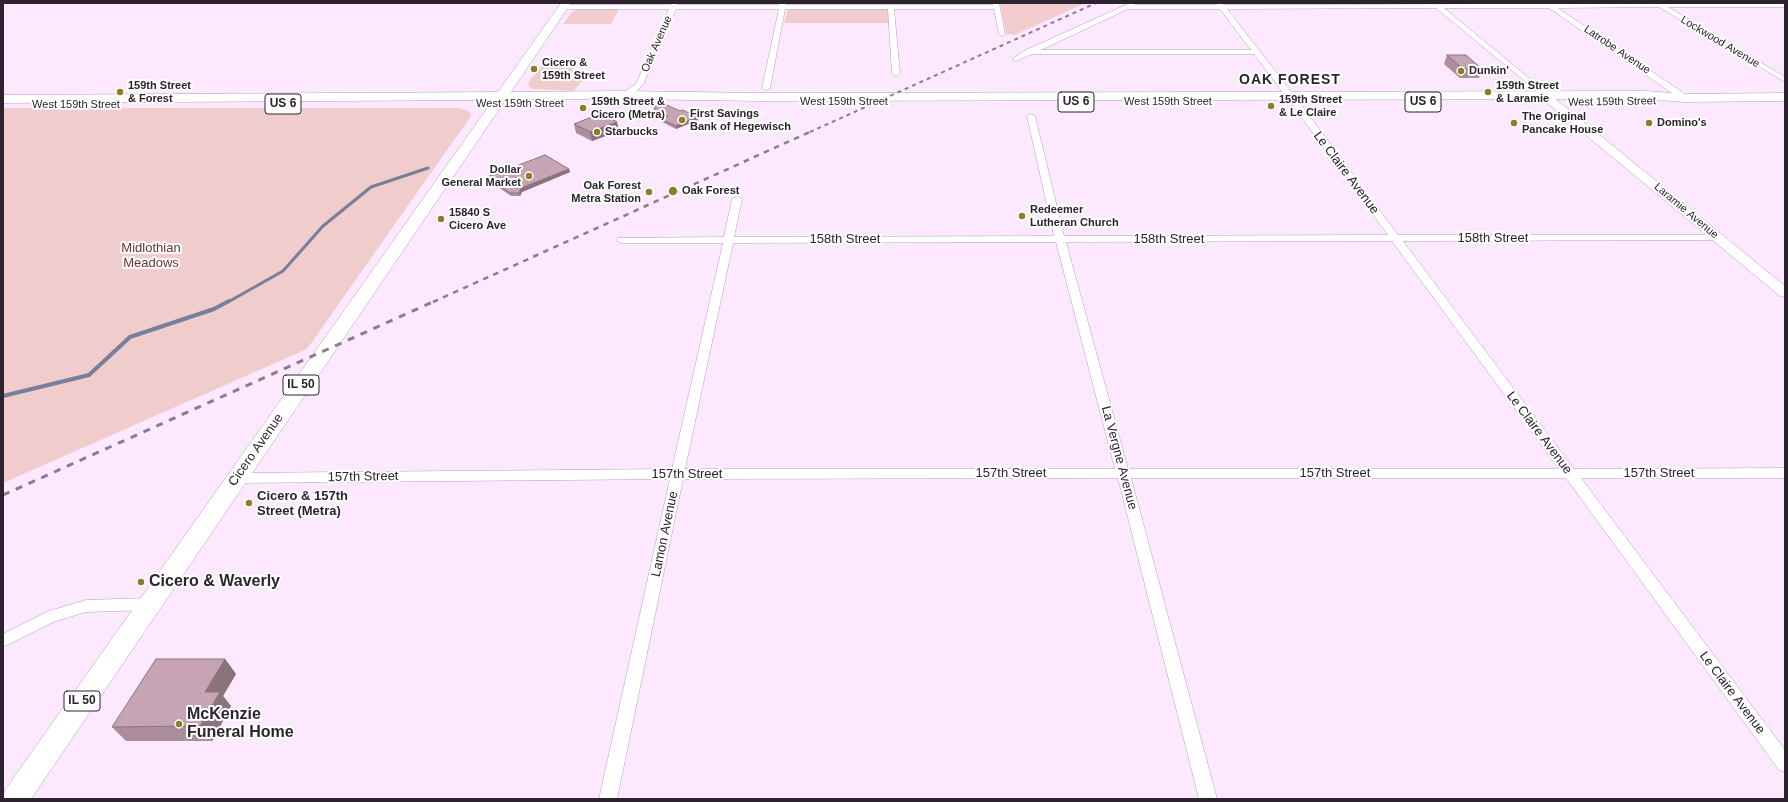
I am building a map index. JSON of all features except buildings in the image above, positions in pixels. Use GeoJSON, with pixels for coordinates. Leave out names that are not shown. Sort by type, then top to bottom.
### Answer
{"type":"FeatureCollection","features":[{"type":"Feature","properties":{"kind":"main road","name":"Cicero Avenue"},"geometry":{"type":"LineString","coordinates":[[14,799],[565,5]]}},
{"type":"Feature","properties":{"kind":"main road","name":"West 159th Street"},"geometry":{"type":"LineString","coordinates":[[3,105],[498,100],[624,96],[1554,99],[1656,102],[1685,98],[1785,98]]}},
{"type":"Feature","properties":{"kind":"main road","name":"West 159th Street"},"geometry":{"type":"LineString","coordinates":[[3,99],[498,100],[1292,98]]}},
{"type":"Feature","properties":{"kind":"street"},"geometry":{"type":"LineString","coordinates":[[1016,59],[1134,3]]}},
{"type":"Feature","properties":{"kind":"street"},"geometry":{"type":"LineString","coordinates":[[1126,7],[1436,4],[1785,5]]}},
{"type":"Feature","properties":{"kind":"street","name":"Laramie Avenue"},"geometry":{"type":"LineString","coordinates":[[1436,4],[1520,74],[1554,99]]}},
{"type":"Feature","properties":{"kind":"street","name":"Latrobe Avenue"},"geometry":{"type":"LineString","coordinates":[[1549,4],[1685,98]]}},
{"type":"Feature","properties":{"kind":"street","name":"Lockwood Avenue"},"geometry":{"type":"LineString","coordinates":[[1658,4],[1785,80]]}},
{"type":"Feature","properties":{"kind":"street"},"geometry":{"type":"LineString","coordinates":[[1764,4],[1779,12]]}},
{"type":"Feature","properties":{"kind":"street"},"geometry":{"type":"LineString","coordinates":[[565,5],[782,5],[891,7],[996,5],[1002,34]]}},
{"type":"Feature","properties":{"kind":"street","name":"Oak Avenue"},"geometry":{"type":"LineString","coordinates":[[624,96],[639,85],[674,5]]}},
{"type":"Feature","properties":{"kind":"street"},"geometry":{"type":"LineString","coordinates":[[766,88],[782,5]]}},
{"type":"Feature","properties":{"kind":"street","name":"Le Claire Avenue"},"geometry":{"type":"LineString","coordinates":[[1220,5],[1292,98],[1785,764]]}},
{"type":"Feature","properties":{"kind":"street"},"geometry":{"type":"LineString","coordinates":[[891,7],[896,74]]}},
{"type":"Feature","properties":{"kind":"street"},"geometry":{"type":"LineString","coordinates":[[1029,52],[1256,52]]}},
{"type":"Feature","properties":{"kind":"street","name":"Laramie Avenue"},"geometry":{"type":"LineString","coordinates":[[1520,74],[1537,80],[1554,99],[1587,129],[1785,293]]}},
{"type":"Feature","properties":{"kind":"street","name":"Oak Avenue"},"geometry":{"type":"LineString","coordinates":[[639,85],[645,96]]}},
{"type":"Feature","properties":{"kind":"street","name":"La Vergne Avenue"},"geometry":{"type":"LineString","coordinates":[[1031,116],[1060,239],[1208,799]]}},
{"type":"Feature","properties":{"kind":"street","name":"Lamon Avenue"},"geometry":{"type":"LineString","coordinates":[[608,799],[737,199]]}},
{"type":"Feature","properties":{"kind":"street","name":"158th Street"},"geometry":{"type":"LineString","coordinates":[[621,240],[1717,237]]}},
{"type":"Feature","properties":{"kind":"street","name":"157th Street"},"geometry":{"type":"LineString","coordinates":[[236,478],[678,474],[1785,472]]}},
{"type":"Feature","properties":{"kind":"street"},"geometry":{"type":"LineString","coordinates":[[3,641],[49,617],[86,606],[149,604]]}},
{"type":"Feature","properties":{"kind":"green space"},"geometry":{"type":"Polygon","coordinates":[[[1000,3],[1086,3],[1014,35],[1006,34],[1000,3]]]}},
{"type":"Feature","properties":{"kind":"green space"},"geometry":{"type":"Polygon","coordinates":[[[578,9],[619,9],[611,24],[563,24],[572,12],[578,9]]]}},
{"type":"Feature","properties":{"kind":"green space"},"geometry":{"type":"Polygon","coordinates":[[[791,9],[888,9],[891,23],[784,23],[787,11],[791,9]]]}},
{"type":"Feature","properties":{"kind":"green space"},"geometry":{"type":"Polygon","coordinates":[[[545,60],[577,60],[572,72],[574,75],[585,77],[574,91],[532,89],[528,86],[530,79],[538,72],[545,60]]]}},
{"type":"Feature","properties":{"kind":"green space","name":"Midlothian Meadows"},"geometry":{"type":"Polygon","coordinates":[[[3,108],[459,108],[470,112],[471,116],[307,349],[3,483],[3,108]]]}},
{"type":"Feature","properties":{"kind":"waterway"},"geometry":{"type":"LineString","coordinates":[[228,302],[283,271],[323,226],[371,187],[428,168]]}},
{"type":"Feature","properties":{"kind":"waterway"},"geometry":{"type":"LineString","coordinates":[[3,396],[89,375],[130,337],[214,309],[229,301]]}},
{"type":"Feature","properties":{"kind":"railway"},"geometry":{"type":"LineString","coordinates":[[810,132],[1096,3]]}},
{"type":"Feature","properties":{"kind":"railway"},"geometry":{"type":"LineString","coordinates":[[433,302],[812,131]]}},
{"type":"Feature","properties":{"kind":"railway"},"geometry":{"type":"LineString","coordinates":[[3,495],[435,301]]}},
{"type":"Feature","properties":{"kind":"place","name":"Cicero & 159th Street"},"geometry":{"type":"Point","coordinates":[534,69]}},
{"type":"Feature","properties":{"kind":"place","name":"Dunkin'"},"geometry":{"type":"Point","coordinates":[1461,71]}},
{"type":"Feature","properties":{"kind":"place","name":"159th Street & Forest"},"geometry":{"type":"Point","coordinates":[120,92]}},
{"type":"Feature","properties":{"kind":"place","name":"159th Street & Laramie"},"geometry":{"type":"Point","coordinates":[1488,92]}},
{"type":"Feature","properties":{"kind":"place","name":"159th Street & Le Claire"},"geometry":{"type":"Point","coordinates":[1271,106]}},
{"type":"Feature","properties":{"kind":"place","name":"159th Street & Cicero (Metra)"},"geometry":{"type":"Point","coordinates":[583,108]}},
{"type":"Feature","properties":{"kind":"place","name":"First Savings Bank of Hegewisch"},"geometry":{"type":"Point","coordinates":[682,120]}},
{"type":"Feature","properties":{"kind":"place","name":"The Original Pancake House"},"geometry":{"type":"Point","coordinates":[1514,123]}},
{"type":"Feature","properties":{"kind":"place","name":"Domino's"},"geometry":{"type":"Point","coordinates":[1649,123]}},
{"type":"Feature","properties":{"kind":"place","name":"Starbucks"},"geometry":{"type":"Point","coordinates":[597,132]}},
{"type":"Feature","properties":{"kind":"place","name":"Dollar General Market"},"geometry":{"type":"Point","coordinates":[529,176]}},
{"type":"Feature","properties":{"kind":"place","name":"Oak Forest"},"geometry":{"type":"Point","coordinates":[673,191]}},
{"type":"Feature","properties":{"kind":"place","name":"Oak Forest Metra Station"},"geometry":{"type":"Point","coordinates":[649,192]}},
{"type":"Feature","properties":{"kind":"place","name":"Redeemer Lutheran Church"},"geometry":{"type":"Point","coordinates":[1022,216]}},
{"type":"Feature","properties":{"kind":"place","name":"15840 S Cicero Ave"},"geometry":{"type":"Point","coordinates":[441,219]}},
{"type":"Feature","properties":{"kind":"place","name":"Cicero & 157th Street (Metra)"},"geometry":{"type":"Point","coordinates":[249,503]}},
{"type":"Feature","properties":{"kind":"place","name":"Cicero & Waverly"},"geometry":{"type":"Point","coordinates":[141,582]}},
{"type":"Feature","properties":{"kind":"place","name":"McKenzie Funeral Home"},"geometry":{"type":"Point","coordinates":[179,724]}},
{"type":"Feature","properties":{"kind":"district","name":"OAK FOREST"},"geometry":{"type":"Point","coordinates":[1290,80]}}]}
